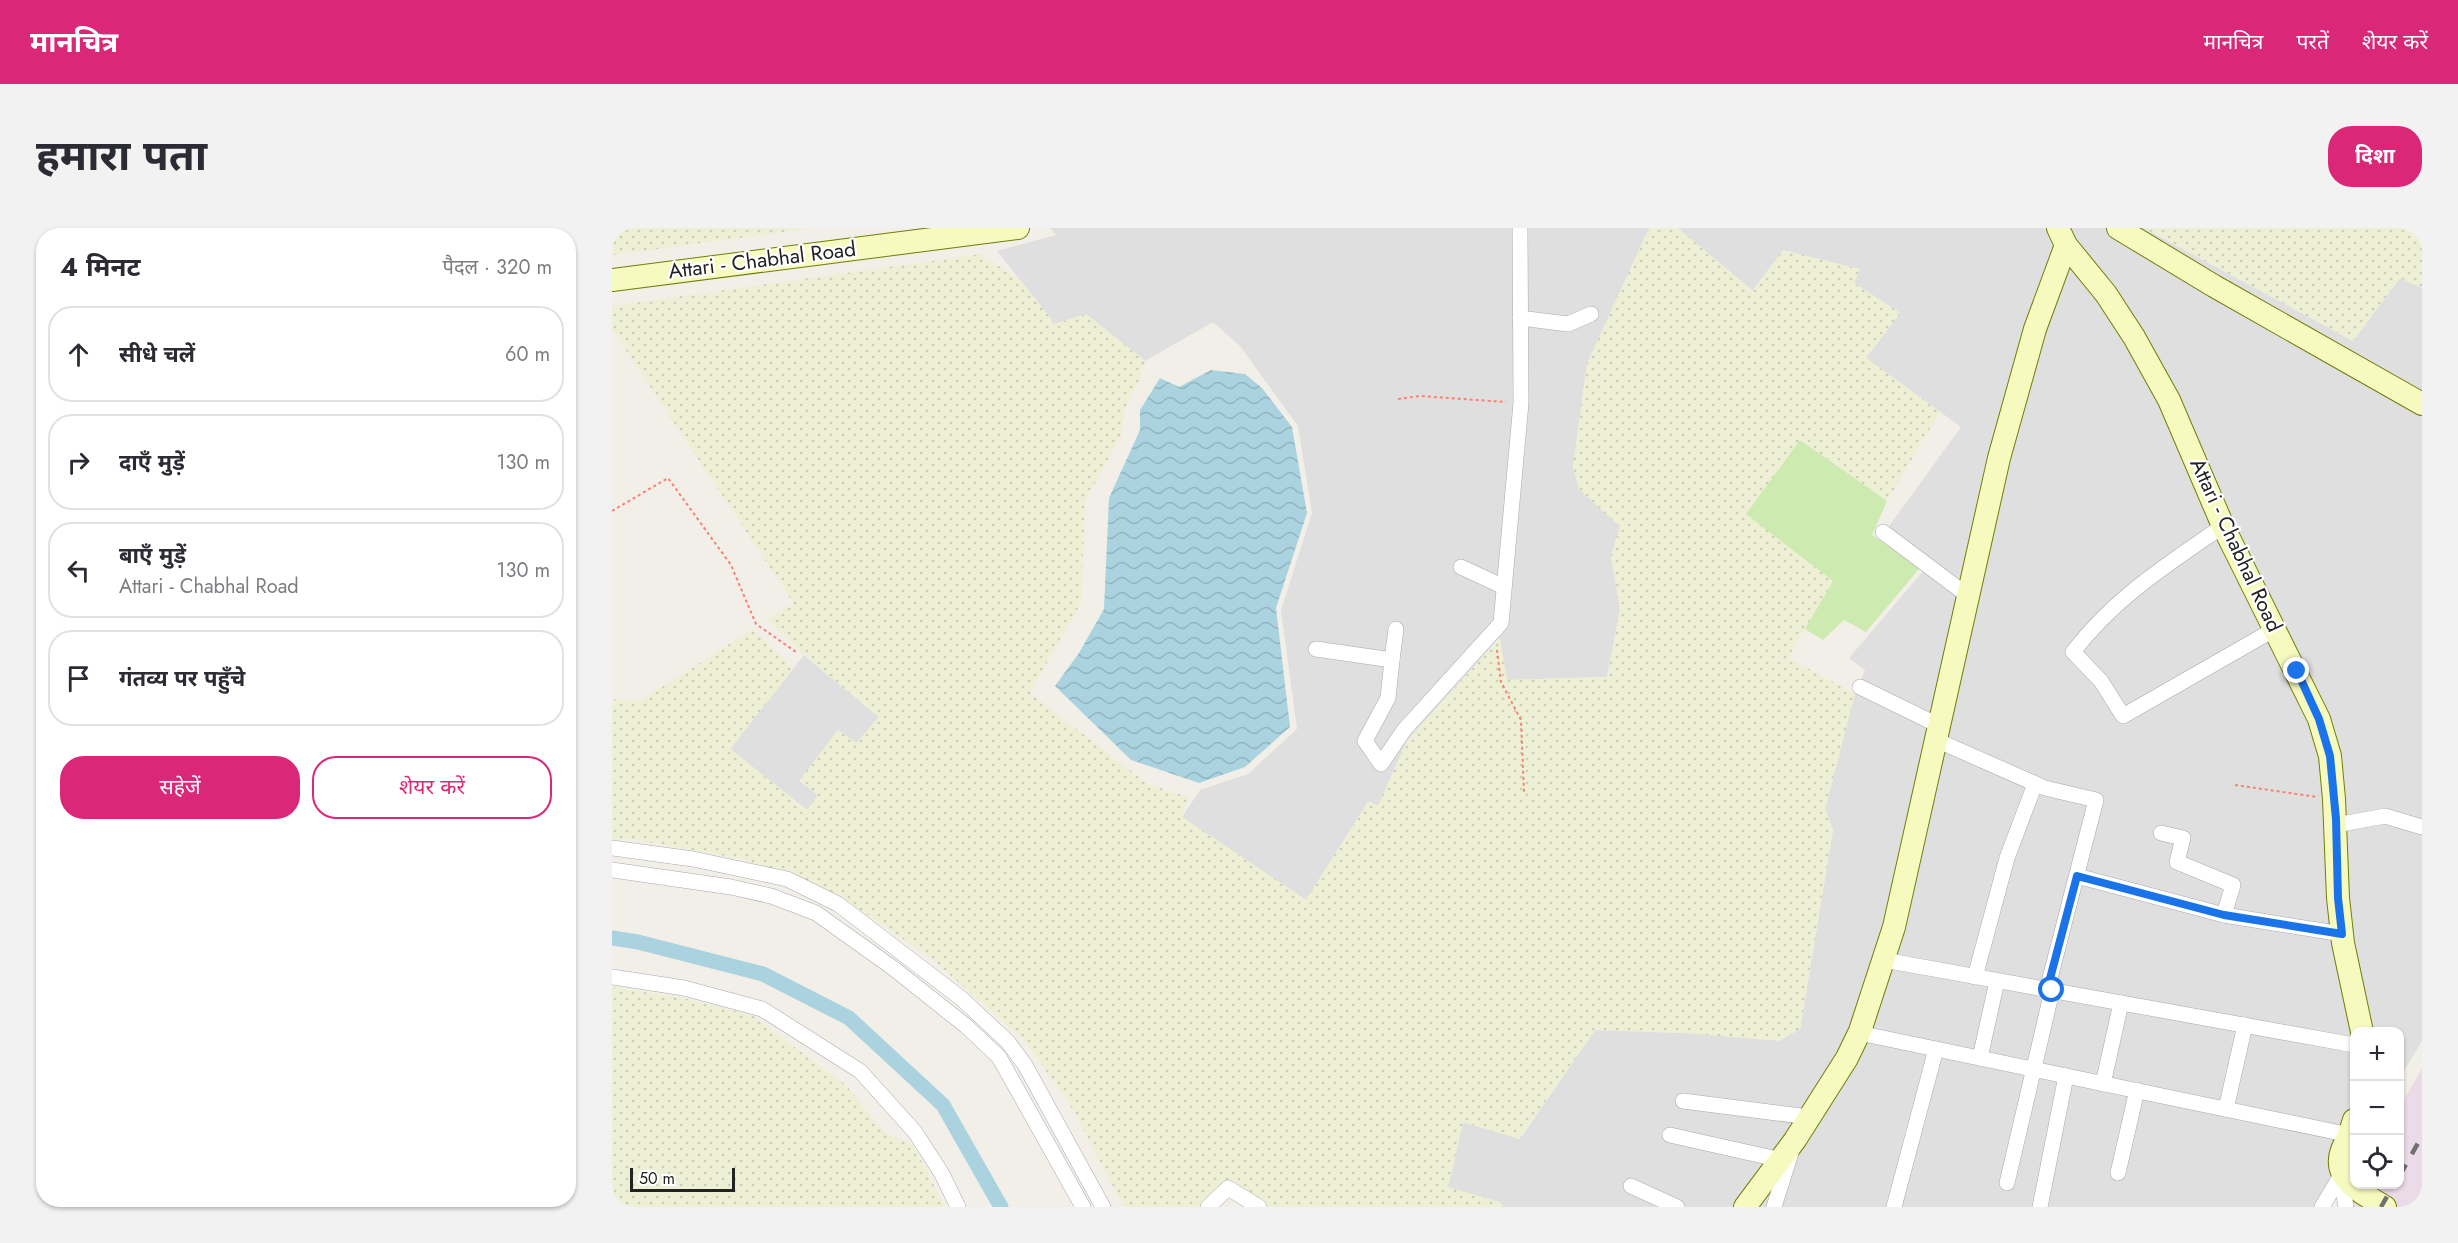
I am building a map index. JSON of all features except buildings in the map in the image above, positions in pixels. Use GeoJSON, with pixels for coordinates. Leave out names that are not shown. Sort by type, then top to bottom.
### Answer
{"type":"FeatureCollection","features":[{"type":"Feature","properties":{"kind":"main road","name":"Attari - Chabhal Road"},"geometry":{"type":"LineString","coordinates":[[612,280],[1018,228]]}},
{"type":"Feature","properties":{"kind":"main road"},"geometry":{"type":"LineString","coordinates":[[2118,228],[2223,291],[2422,404]]}},
{"type":"Feature","properties":{"kind":"main road","name":"Attari - Chabhal Road"},"geometry":{"type":"LineString","coordinates":[[2062,236],[2106,294],[2134,337],[2169,400],[2223,526],[2319,719],[2330,756],[2342,934],[2361,1027]]}},
{"type":"Feature","properties":{"kind":"main road"},"geometry":{"type":"LineString","coordinates":[[1745,1207],[1796,1140],[1846,1058],[1859,1033],[1884,960],[1894,927],[1999,458],[2062,236]]}},
{"type":"Feature","properties":{"kind":"main road"},"geometry":{"type":"LineString","coordinates":[[2350,1132],[2338,1163],[2341,1175],[2352,1186],[2385,1207]]}},
{"type":"Feature","properties":{"kind":"street"},"geometry":{"type":"LineString","coordinates":[[1396,629],[1388,698],[1365,741],[1381,764],[1404,729],[1501,623],[1521,404],[1520,228]]}},
{"type":"Feature","properties":{"kind":"street"},"geometry":{"type":"LineString","coordinates":[[1520,318],[1568,324],[1591,314]]}},
{"type":"Feature","properties":{"kind":"street"},"geometry":{"type":"LineString","coordinates":[[2223,526],[2123,597],[2099,620],[2073,652],[2101,681],[2123,716],[2275,629]]}},
{"type":"Feature","properties":{"kind":"street"},"geometry":{"type":"LineString","coordinates":[[1883,532],[1967,595]]}},
{"type":"Feature","properties":{"kind":"street"},"geometry":{"type":"LineString","coordinates":[[1461,567],[1504,587]]}},
{"type":"Feature","properties":{"kind":"street"},"geometry":{"type":"LineString","coordinates":[[1316,649],[1392,660]]}},
{"type":"Feature","properties":{"kind":"street"},"geometry":{"type":"LineString","coordinates":[[1860,687],[1936,732],[2035,784],[2096,800],[2050,990],[2007,1184]]}},
{"type":"Feature","properties":{"kind":"street"},"geometry":{"type":"LineString","coordinates":[[1975,976],[2007,858],[2035,784]]}},
{"type":"Feature","properties":{"kind":"street"},"geometry":{"type":"LineString","coordinates":[[2336,825],[2385,816],[2422,827]]}},
{"type":"Feature","properties":{"kind":"street"},"geometry":{"type":"LineString","coordinates":[[2161,833],[2183,838],[2177,862],[2233,885],[2224,915]]}},
{"type":"Feature","properties":{"kind":"street"},"geometry":{"type":"LineString","coordinates":[[612,848],[693,858],[787,879],[838,904],[962,999],[1008,1042],[1025,1065],[1103,1207]]}},
{"type":"Feature","properties":{"kind":"street"},"geometry":{"type":"LineString","coordinates":[[612,870],[731,886],[771,896],[816,913],[893,968],[966,1026],[999,1057],[1083,1207]]}},
{"type":"Feature","properties":{"kind":"street"},"geometry":{"type":"LineString","coordinates":[[2077,876],[2224,915],[2342,934]]}},
{"type":"Feature","properties":{"kind":"street"},"geometry":{"type":"LineString","coordinates":[[1884,960],[2350,1044]]}},
{"type":"Feature","properties":{"kind":"street"},"geometry":{"type":"LineString","coordinates":[[612,977],[684,988],[762,1009],[860,1071],[915,1132],[942,1174],[958,1207]]}},
{"type":"Feature","properties":{"kind":"street"},"geometry":{"type":"LineString","coordinates":[[1980,1058],[1997,981]]}},
{"type":"Feature","properties":{"kind":"street"},"geometry":{"type":"LineString","coordinates":[[2103,1084],[2121,1003]]}},
{"type":"Feature","properties":{"kind":"street"},"geometry":{"type":"LineString","coordinates":[[2226,1109],[2245,1025]]}},
{"type":"Feature","properties":{"kind":"street"},"geometry":{"type":"LineString","coordinates":[[1859,1033],[2226,1109],[2350,1127]]}},
{"type":"Feature","properties":{"kind":"street"},"geometry":{"type":"LineString","coordinates":[[1894,1207],[1936,1049]]}},
{"type":"Feature","properties":{"kind":"street"},"geometry":{"type":"LineString","coordinates":[[2040,1207],[2066,1076]]}},
{"type":"Feature","properties":{"kind":"street"},"geometry":{"type":"LineString","coordinates":[[2118,1173],[2137,1090]]}},
{"type":"Feature","properties":{"kind":"street"},"geometry":{"type":"LineString","coordinates":[[1683,1101],[1809,1117]]}},
{"type":"Feature","properties":{"kind":"street"},"geometry":{"type":"LineString","coordinates":[[1670,1135],[1781,1160]]}},
{"type":"Feature","properties":{"kind":"street"},"geometry":{"type":"LineString","coordinates":[[1774,1207],[1796,1140]]}},
{"type":"Feature","properties":{"kind":"street"},"geometry":{"type":"LineString","coordinates":[[2322,1207],[2341,1175]]}},
{"type":"Feature","properties":{"kind":"street"},"geometry":{"type":"LineString","coordinates":[[2341,1175],[2346,1207]]}},
{"type":"Feature","properties":{"kind":"street"},"geometry":{"type":"LineString","coordinates":[[1631,1186],[1677,1207]]}},
{"type":"Feature","properties":{"kind":"street"},"geometry":{"type":"LineString","coordinates":[[1208,1207],[1228,1188],[1259,1207]]}},
{"type":"Feature","properties":{"kind":"path"},"geometry":{"type":"LineString","coordinates":[[1398,399],[1420,396],[1521,404]]}},
{"type":"Feature","properties":{"kind":"path"},"geometry":{"type":"LineString","coordinates":[[612,511],[669,478],[731,565],[756,624],[796,652]]}},
{"type":"Feature","properties":{"kind":"path"},"geometry":{"type":"LineString","coordinates":[[1501,623],[1497,651],[1501,682],[1521,720],[1524,794]]}},
{"type":"Feature","properties":{"kind":"path"},"geometry":{"type":"LineString","coordinates":[[2235,785],[2334,799]]}},
{"type":"Feature","properties":{"kind":"shaded area"},"geometry":{"type":"Polygon","coordinates":[[[1050,228],[1649,228],[1587,364],[1573,467],[1579,489],[1621,527],[1611,555],[1620,610],[1607,677],[1507,680],[1499,638],[1407,741],[1378,806],[1368,802],[1306,900],[1182,817],[1200,790],[1248,774],[1297,729],[1281,610],[1312,513],[1298,426],[1240,346],[1213,322],[1145,361],[1086,314],[1055,324],[997,251],[1056,235],[1050,228]]]}},
{"type":"Feature","properties":{"kind":"shaded area"},"geometry":{"type":"Polygon","coordinates":[[[1678,228],[2144,228],[2353,341],[2400,278],[2422,288],[2422,1041],[2404,1070],[2404,1027],[2350,1027],[2350,1156],[2319,1207],[1502,1207],[1503,1204],[1448,1188],[1463,1122],[1520,1139],[1595,1030],[1685,1033],[1800,1029],[1833,830],[1825,809],[1855,693],[1865,670],[1849,658],[1930,563],[1887,529],[1961,427],[1866,358],[1900,313],[1854,283],[1859,270],[1753,291],[1678,228]]]}},
{"type":"Feature","properties":{"kind":"shaded area"},"geometry":{"type":"Polygon","coordinates":[[[804,655],[879,717],[856,744],[838,730],[800,781],[819,795],[807,810],[730,749],[804,655]]]}},
{"type":"Feature","properties":{"kind":"shaded area"},"geometry":{"type":"Polygon","coordinates":[[[2422,1068],[2422,1207],[2343,1207],[2353,1189],[2404,1189],[2404,1100],[2422,1068]]]}},
{"type":"Feature","properties":{"kind":"green space"},"geometry":{"type":"Polygon","coordinates":[[[612,228],[812,228],[612,255],[612,228]]]}},
{"type":"Feature","properties":{"kind":"green space"},"geometry":{"type":"Polygon","coordinates":[[[1649,228],[1678,228],[1752,291],[1783,250],[1860,269],[1854,283],[1900,313],[1866,358],[1940,412],[1887,501],[1800,440],[1833,582],[1788,658],[1855,693],[1825,809],[1833,829],[1800,1029],[1779,1041],[1685,1033],[1595,1030],[1519,1139],[1463,1122],[1448,1187],[1503,1203],[1502,1207],[1269,1207],[1226,1180],[1201,1207],[1124,1207],[1069,1103],[1024,1040],[932,959],[835,893],[742,859],[631,839],[612,840],[612,699],[640,701],[753,629],[793,669],[730,749],[807,810],[818,795],[799,781],[838,730],[856,743],[879,717],[813,663],[767,620],[794,604],[612,329],[612,306],[981,254],[1022,282],[1055,324],[1086,314],[1145,361],[1140,378],[1125,409],[1121,436],[1085,501],[1081,603],[1030,693],[1148,784],[1188,797],[1182,817],[1306,900],[1369,801],[1378,806],[1407,741],[1500,638],[1507,680],[1607,677],[1620,610],[1611,555],[1620,527],[1579,489],[1573,467],[1587,364],[1649,228]]]}},
{"type":"Feature","properties":{"kind":"green space"},"geometry":{"type":"Polygon","coordinates":[[[2144,228],[2422,228],[2422,288],[2400,278],[2353,341],[2144,228]]]}},
{"type":"Feature","properties":{"kind":"green space"},"geometry":{"type":"Polygon","coordinates":[[[1800,440],[1887,501],[1872,535],[1920,568],[1866,632],[1844,620],[1823,640],[1805,629],[1833,581],[1746,514],[1800,440]]]}},
{"type":"Feature","properties":{"kind":"green space"},"geometry":{"type":"Polygon","coordinates":[[[612,987],[683,998],[752,1015],[846,1085],[885,1133],[913,1145],[945,1207],[612,1207],[612,987]]]}},
{"type":"Feature","properties":{"kind":"water"},"geometry":{"type":"Polygon","coordinates":[[[1211,370],[1245,374],[1262,388],[1292,427],[1307,513],[1276,608],[1290,727],[1245,767],[1199,783],[1131,760],[1055,686],[1079,653],[1104,609],[1109,498],[1140,430],[1140,410],[1160,378],[1179,387],[1211,370]]]}},
{"type":"Feature","properties":{"kind":"waterway"},"geometry":{"type":"LineString","coordinates":[[612,938],[638,942],[763,974],[849,1018],[943,1105],[1001,1207]]}},
{"type":"Feature","properties":{"kind":"railway"},"geometry":{"type":"LineString","coordinates":[[2404,1168],[2422,1136]]}},
{"type":"Feature","properties":{"kind":"railway"},"geometry":{"type":"LineString","coordinates":[[2381,1207],[2391,1189]]}},
{"type":"Feature","properties":{"kind":"route"},"geometry":{"type":"LineString","coordinates":[[2052,990],[2047,990],[2077,876],[2224,915],[2342,934],[2330,756],[2319,719],[2297,671]]}}]}
